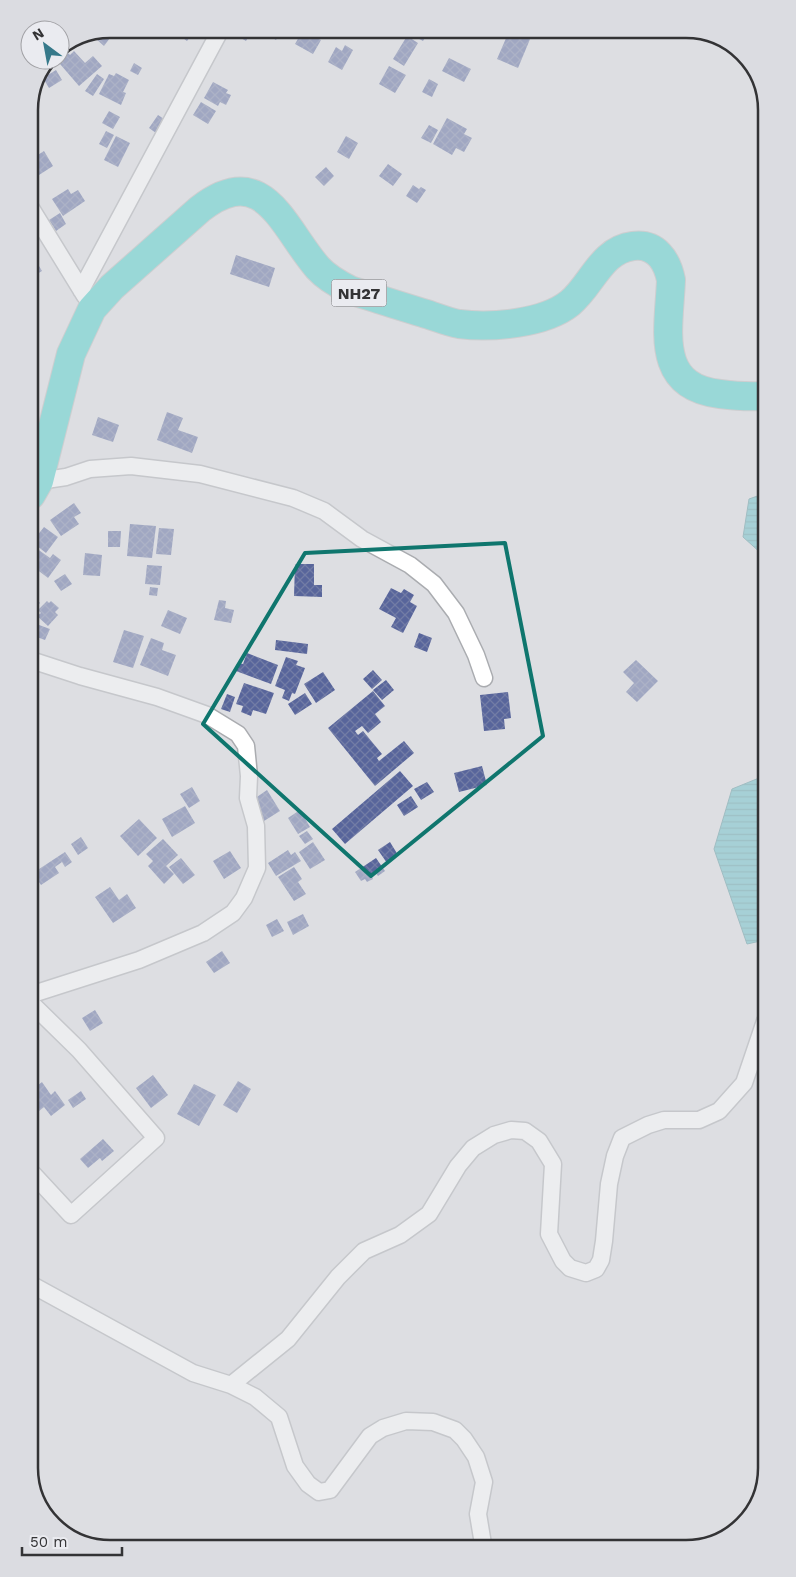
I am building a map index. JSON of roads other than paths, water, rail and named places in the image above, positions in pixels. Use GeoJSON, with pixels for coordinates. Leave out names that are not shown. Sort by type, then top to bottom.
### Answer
{"type":"FeatureCollection","features":[{"type":"Feature","properties":{"kind":"highway","name":"NH27"},"geometry":{"type":"LineString","coordinates":[[38,474],[86,300],[112,287],[214,198],[237,191],[255,193],[276,209],[318,268],[330,279],[350,290],[458,324],[490,325],[544,318],[569,304],[584,288],[598,268],[612,255],[633,246],[652,248],[666,262],[670,272],[669,343],[671,359],[676,371],[684,381],[704,392],[746,397],[758,396]]}},
{"type":"Feature","properties":{"kind":"street"},"geometry":{"type":"LineString","coordinates":[[86,300],[217,38]]}},
{"type":"Feature","properties":{"kind":"street"},"geometry":{"type":"LineString","coordinates":[[38,220],[86,300]]}},
{"type":"Feature","properties":{"kind":"street"},"geometry":{"type":"LineString","coordinates":[[38,486],[90,469],[131,466],[200,474],[293,498],[324,511],[362,539],[410,565],[434,584],[456,613],[476,655],[484,678]]}},
{"type":"Feature","properties":{"kind":"street"},"geometry":{"type":"LineString","coordinates":[[38,662],[157,697],[207,715],[238,734],[246,746],[249,776],[248,798],[256,826],[257,868],[244,898],[233,914],[203,933],[139,960],[38,992]]}},
{"type":"Feature","properties":{"kind":"street"},"geometry":{"type":"LineString","coordinates":[[38,1010],[79,1050],[156,1138],[71,1215],[38,1179]]}},
{"type":"Feature","properties":{"kind":"street"},"geometry":{"type":"LineString","coordinates":[[231,1385],[288,1340],[338,1277],[364,1251],[400,1235],[429,1214],[458,1166],[473,1148],[494,1135],[511,1130],[526,1132],[539,1141],[552,1164],[549,1234],[562,1260],[570,1268],[586,1272],[596,1268],[601,1260],[604,1241],[609,1184],[615,1156],[622,1138],[648,1125],[664,1120],[699,1120],[719,1111],[744,1083],[758,1042]]}},
{"type":"Feature","properties":{"kind":"street"},"geometry":{"type":"LineString","coordinates":[[38,1288],[193,1373],[231,1385],[255,1397],[279,1417],[296,1466],[308,1484],[319,1492],[330,1490],[370,1436],[383,1428],[406,1421],[433,1422],[455,1430],[464,1439],[476,1457],[484,1482],[478,1514],[482,1540]]}},
{"type":"Feature","properties":{"kind":"water"},"geometry":{"type":"Polygon","coordinates":[[[758,496],[758,550],[743,537],[749,499],[758,496]]]}},
{"type":"Feature","properties":{"kind":"water"},"geometry":{"type":"Polygon","coordinates":[[[758,778],[758,942],[747,944],[714,849],[732,789],[758,778]]]}}]}
